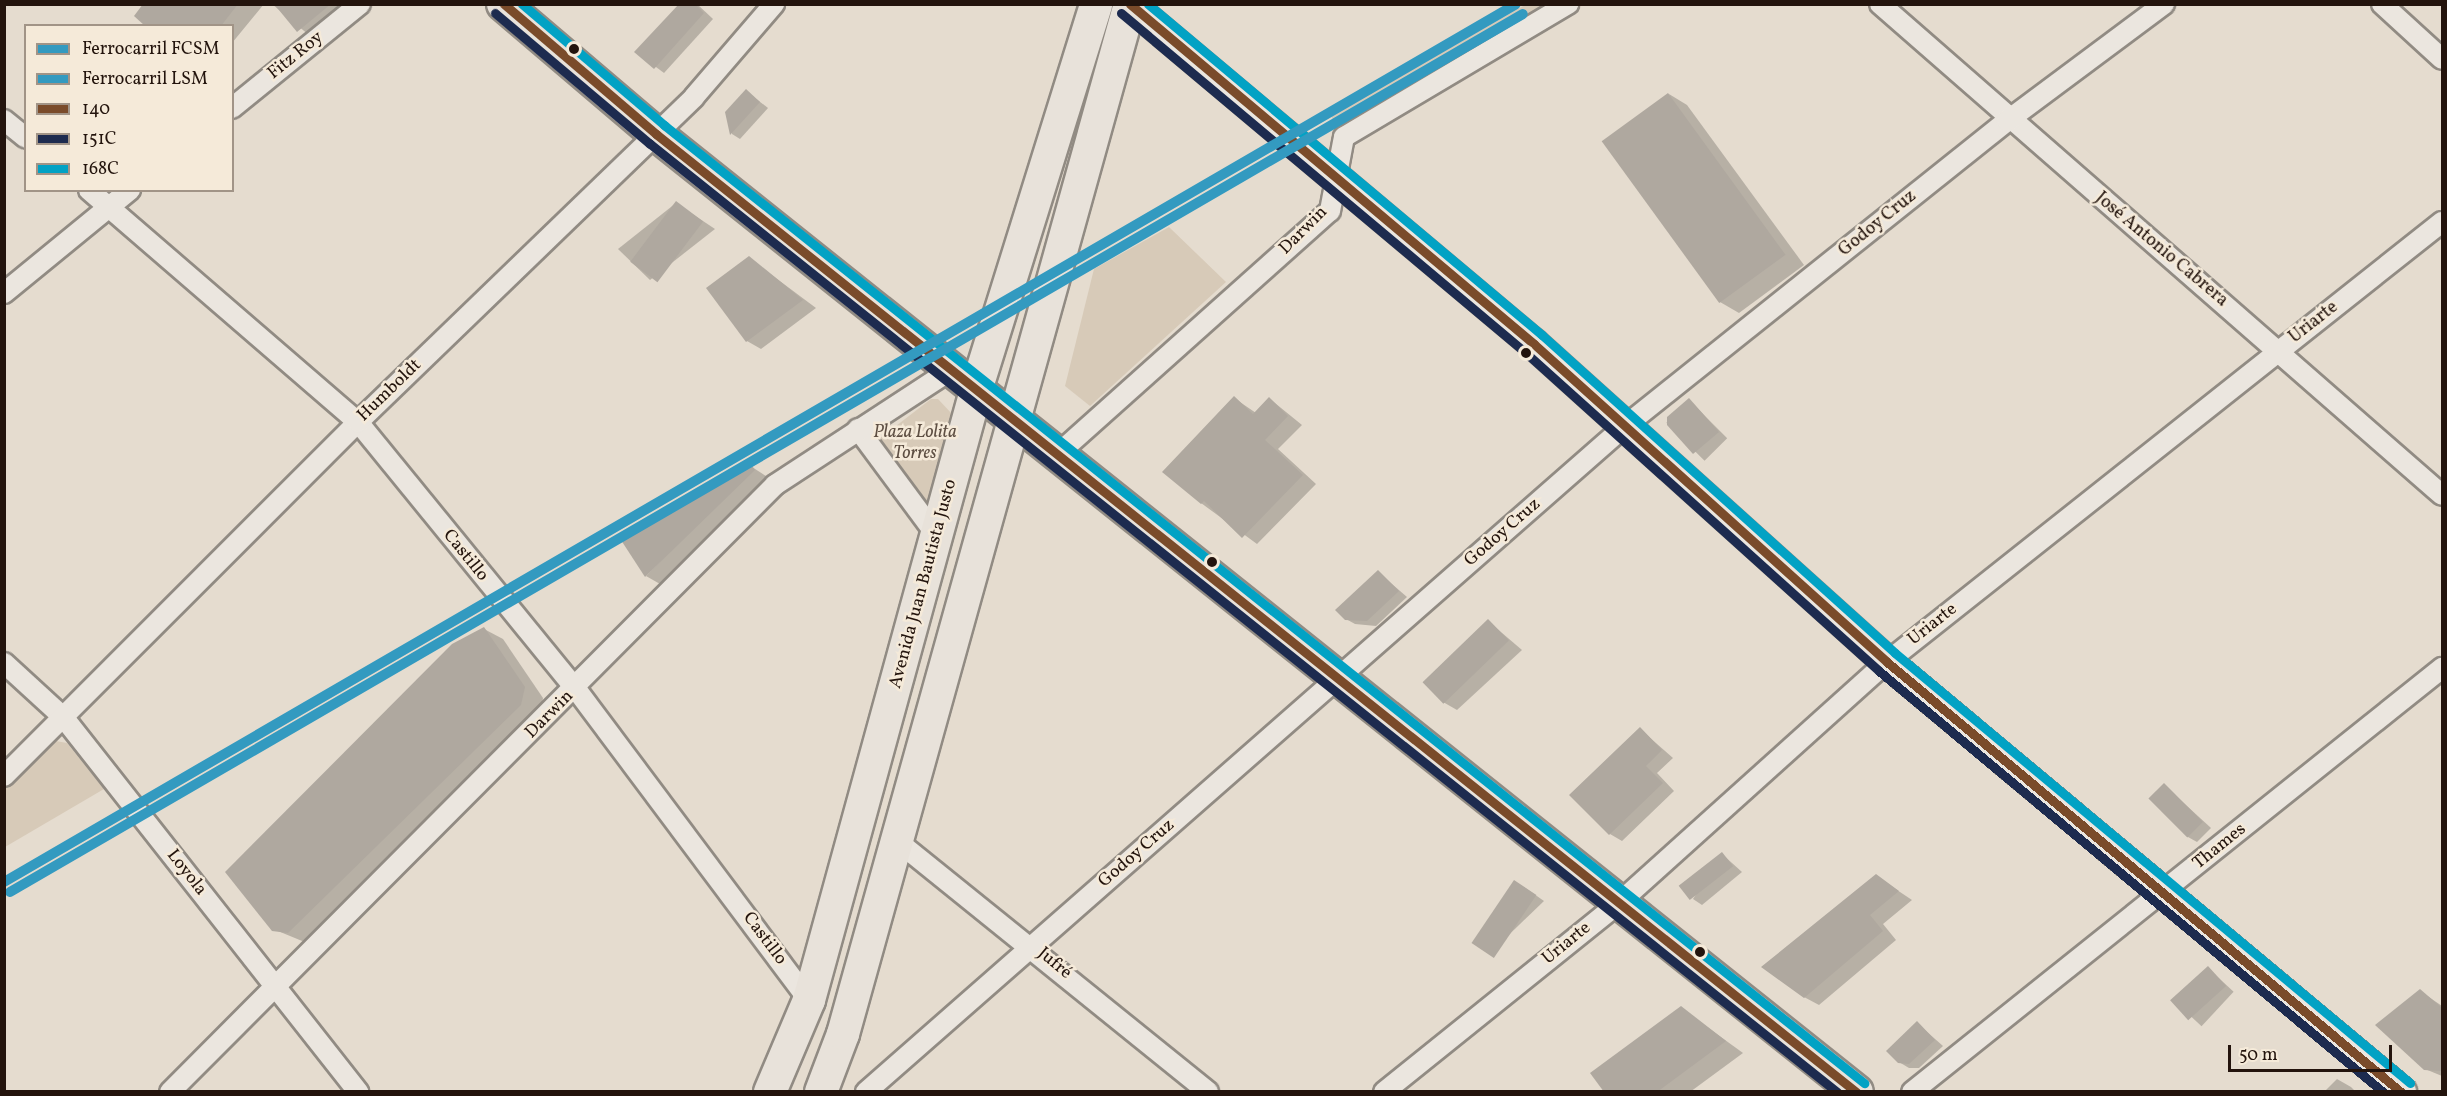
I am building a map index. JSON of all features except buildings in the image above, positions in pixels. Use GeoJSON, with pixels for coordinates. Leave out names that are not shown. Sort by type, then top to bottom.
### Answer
{"type":"FeatureCollection","features":[{"type":"Feature","properties":{"kind":"main road"},"geometry":{"type":"LineString","coordinates":[[502,4],[657,134],[966,378],[1857,1092]]}},
{"type":"Feature","properties":{"kind":"main road","name":"Avenida Juan Bautista Justo"},"geometry":{"type":"LineString","coordinates":[[770,1092],[809,1000],[938,537],[966,378],[1096,4]]}},
{"type":"Feature","properties":{"kind":"main road"},"geometry":{"type":"LineString","coordinates":[[821,1092],[843,1034],[1012,415],[1130,5]]}},
{"type":"Feature","properties":{"kind":"street","name":"Fitz Roy"},"geometry":{"type":"LineString","coordinates":[[234,106],[360,4]]}},
{"type":"Feature","properties":{"kind":"street","name":"Humboldt"},"geometry":{"type":"LineString","coordinates":[[4,776],[358,422],[657,134],[774,4]]}},
{"type":"Feature","properties":{"kind":"street","name":"Darwin"},"geometry":{"type":"LineString","coordinates":[[1059,453],[1330,211],[1344,137],[1568,4]]}},
{"type":"Feature","properties":{"kind":"street","name":"José Antonio Cabrera"},"geometry":{"type":"LineString","coordinates":[[1880,4],[2007,121],[2280,351],[2442,495]]}},
{"type":"Feature","properties":{"kind":"street","name":"Godoy Cruz"},"geometry":{"type":"LineString","coordinates":[[866,1092],[1625,426],[2007,121],[2164,4]]}},
{"type":"Feature","properties":{"kind":"street"},"geometry":{"type":"LineString","coordinates":[[2382,4],[2442,59]]}},
{"type":"Feature","properties":{"kind":"street"},"geometry":{"type":"LineString","coordinates":[[1130,5],[1625,426],[1887,662],[2402,1092]]}},
{"type":"Feature","properties":{"kind":"street"},"geometry":{"type":"LineString","coordinates":[[4,120],[24,136]]}},
{"type":"Feature","properties":{"kind":"street","name":"Castillo"},"geometry":{"type":"LineString","coordinates":[[91,192],[358,422],[576,689],[809,1000]]}},
{"type":"Feature","properties":{"kind":"street"},"geometry":{"type":"LineString","coordinates":[[4,293],[128,192]]}},
{"type":"Feature","properties":{"kind":"street","name":"Uriarte"},"geometry":{"type":"LineString","coordinates":[[1388,1090],[1620,902],[1887,662],[2442,222]]}},
{"type":"Feature","properties":{"kind":"street","name":"Darwin"},"geometry":{"type":"LineString","coordinates":[[170,1092],[277,989],[576,689],[748,510],[858,429],[966,378]]}},
{"type":"Feature","properties":{"kind":"street"},"geometry":{"type":"LineString","coordinates":[[858,429],[938,537]]}},
{"type":"Feature","properties":{"kind":"street","name":"Loyola"},"geometry":{"type":"LineString","coordinates":[[4,663],[64,718],[358,1092]]}},
{"type":"Feature","properties":{"kind":"street","name":"Thames"},"geometry":{"type":"LineString","coordinates":[[1912,1092],[2163,894],[2442,668]]}},
{"type":"Feature","properties":{"kind":"street","name":"Jufré"},"geometry":{"type":"LineString","coordinates":[[896,840],[1032,946],[1208,1092]]}},
{"type":"Feature","properties":{"kind":"green space"},"geometry":{"type":"Polygon","coordinates":[[[1525,5],[1551,5],[1338,129],[1331,116],[1525,5]]]}},
{"type":"Feature","properties":{"kind":"green space"},"geometry":{"type":"Polygon","coordinates":[[[1169,227],[1226,282],[1090,406],[1065,386],[1094,269],[1169,227]]]}},
{"type":"Feature","properties":{"kind":"green space","name":"Plaza Lolita Torres"},"geometry":{"type":"Polygon","coordinates":[[[931,399],[938,399],[953,415],[931,500],[922,505],[879,439],[931,399]]]}},
{"type":"Feature","properties":{"kind":"green space"},"geometry":{"type":"Polygon","coordinates":[[[50,740],[67,743],[104,789],[5,847],[5,784],[50,740]]]}},
{"type":"Feature","properties":{"kind":"rail line","name":"FCSM"},"geometry":{"type":"LineString","coordinates":[[4,882],[1516,4]]}},
{"type":"Feature","properties":{"kind":"rail line","name":"LSM"},"geometry":{"type":"LineString","coordinates":[[10,892],[1523,14]]}},
{"type":"Feature","properties":{"kind":"transit line","name":"140"},"geometry":{"type":"LineString","coordinates":[[504,4],[656,134],[1856,1092]]}},
{"type":"Feature","properties":{"kind":"transit line","name":"168C"},"geometry":{"type":"LineString","coordinates":[[522,4],[664,125],[1864,1083]]}},
{"type":"Feature","properties":{"kind":"transit line","name":"140"},"geometry":{"type":"LineString","coordinates":[[1130,4],[1534,344],[1887,662],[2401,1092]]}},
{"type":"Feature","properties":{"kind":"transit line","name":"168C"},"geometry":{"type":"LineString","coordinates":[[1148,4],[1542,335],[1895,653],[2410,1083]]}},
{"type":"Feature","properties":{"kind":"transit line","name":"151C"},"geometry":{"type":"LineString","coordinates":[[495,13],[649,143],[1837,1092]]}},
{"type":"Feature","properties":{"kind":"transit line","name":"151C"},"geometry":{"type":"LineString","coordinates":[[1121,13],[1526,353],[1879,671],[2383,1092]]}}]}
